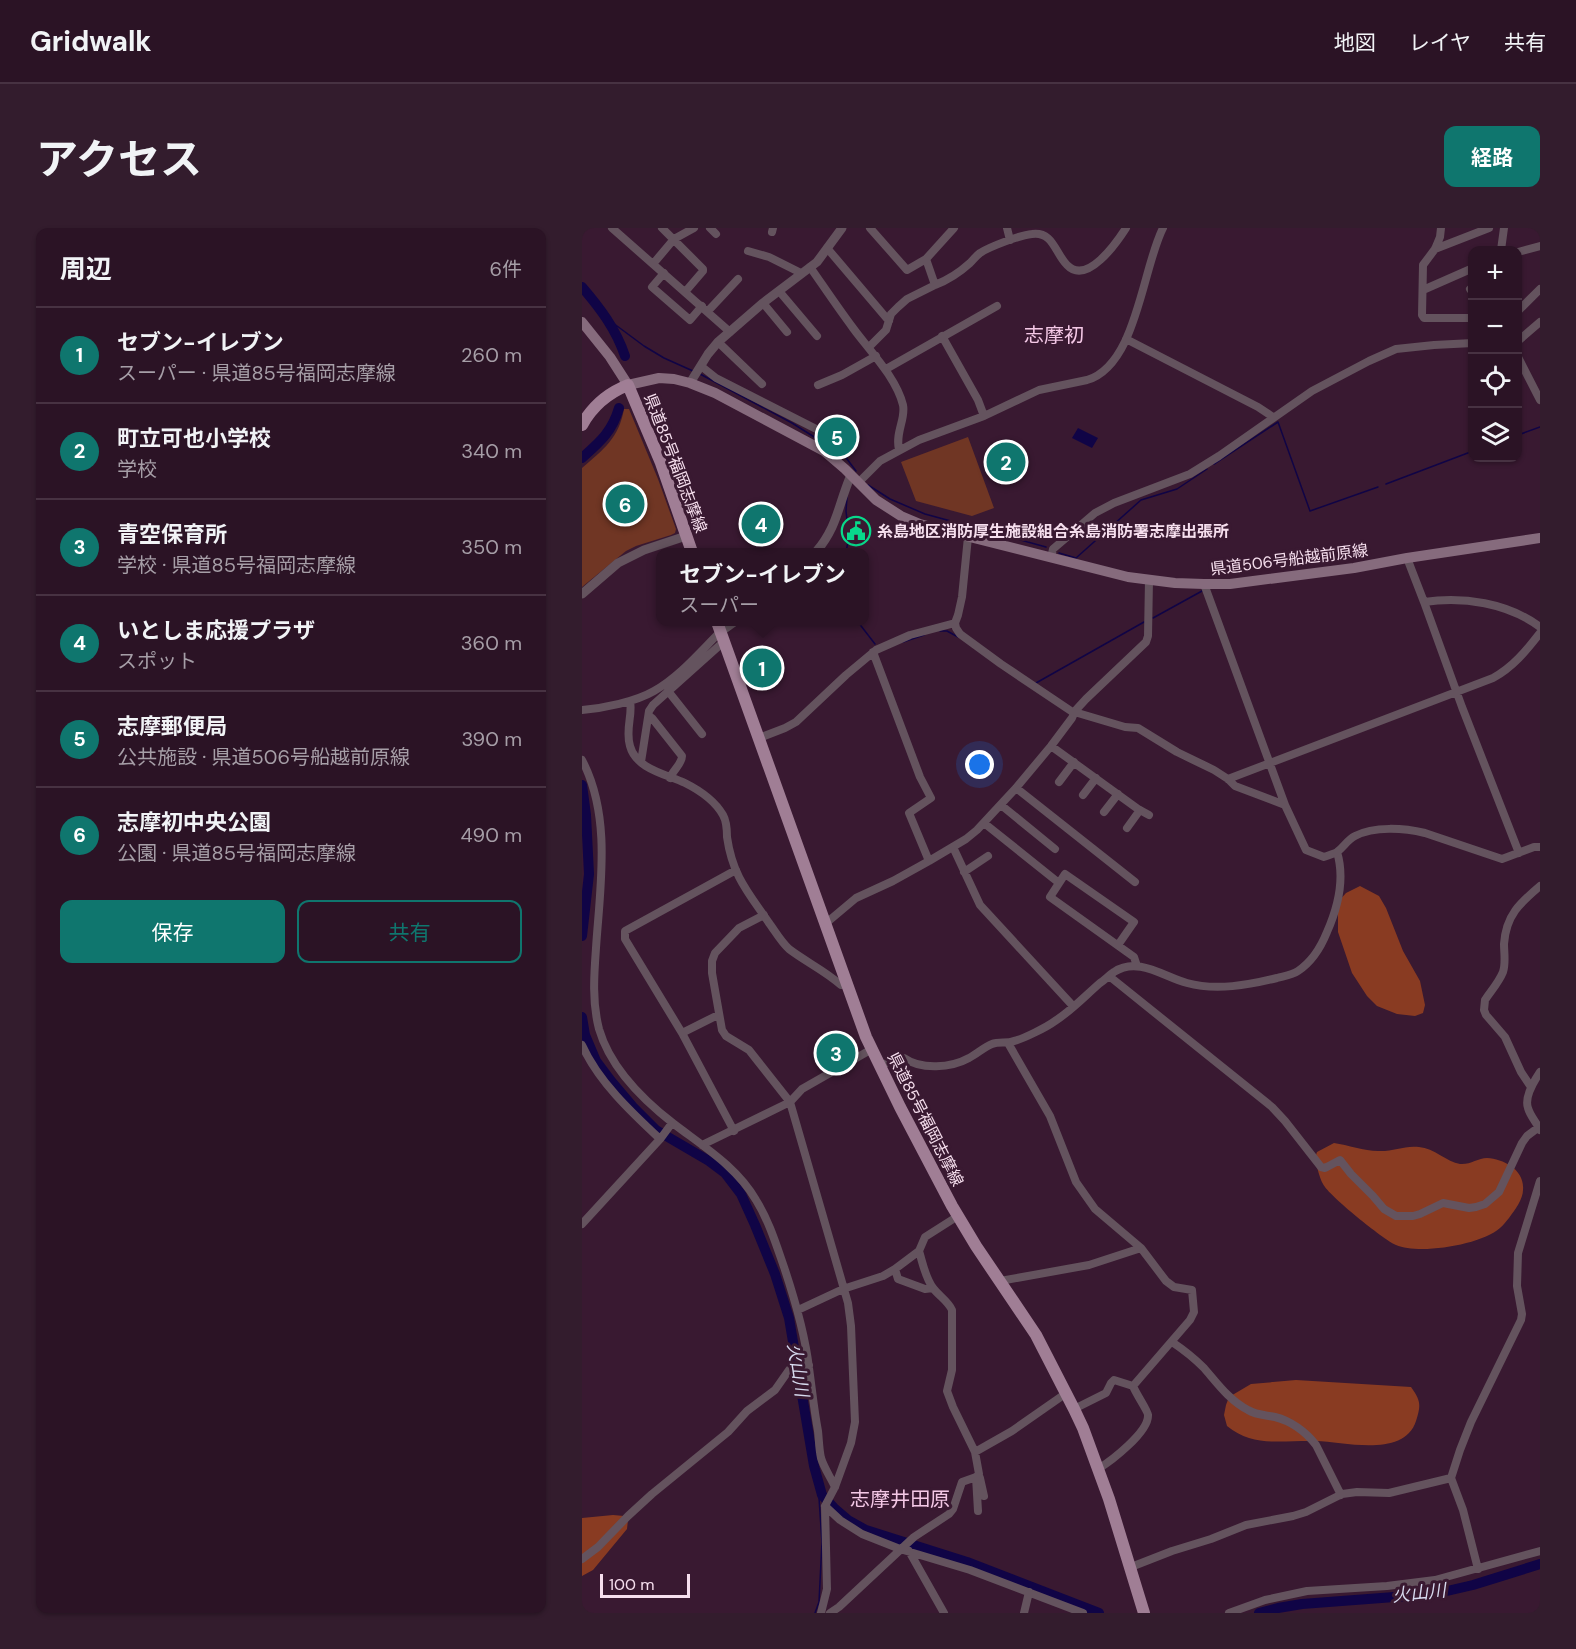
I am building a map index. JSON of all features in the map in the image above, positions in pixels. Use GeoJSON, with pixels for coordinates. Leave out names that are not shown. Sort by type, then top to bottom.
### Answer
{"type":"FeatureCollection","features":[{"type":"Feature","properties":{"kind":"main road"},"geometry":{"type":"LineString","coordinates":[[582,322],[610,357],[628,385],[601,400],[582,425]]}},
{"type":"Feature","properties":{"kind":"main road","name":"県道506号船越前原線"},"geometry":{"type":"LineString","coordinates":[[628,385],[659,378],[690,382],[753,412],[824,451],[876,500],[901,516],[920,524],[1096,570],[1149,580],[1205,589],[1540,538]]}},
{"type":"Feature","properties":{"kind":"main road","name":"県道85号福岡志摩線"},"geometry":{"type":"LineString","coordinates":[[628,385],[661,463],[690,548]]}},
{"type":"Feature","properties":{"kind":"main road","name":"県道85号福岡志摩線"},"geometry":{"type":"LineString","coordinates":[[720,632],[846,983],[872,1049],[958,1216],[1036,1335],[1074,1409],[1098,1469],[1144,1613]]}},
{"type":"Feature","properties":{"kind":"street"},"geometry":{"type":"LineString","coordinates":[[612,228],[730,332]]}},
{"type":"Feature","properties":{"kind":"street"},"geometry":{"type":"LineString","coordinates":[[662,228],[703,269],[685,292]]}},
{"type":"Feature","properties":{"kind":"street"},"geometry":{"type":"LineString","coordinates":[[653,264],[674,239],[694,228]]}},
{"type":"Feature","properties":{"kind":"street"},"geometry":{"type":"LineString","coordinates":[[690,382],[718,342],[763,303],[817,262],[842,228]]}},
{"type":"Feature","properties":{"kind":"street"},"geometry":{"type":"LineString","coordinates":[[870,228],[907,270],[926,259],[954,228]]}},
{"type":"Feature","properties":{"kind":"street"},"geometry":{"type":"LineString","coordinates":[[1007,228],[1010,240]]}},
{"type":"Feature","properties":{"kind":"street"},"geometry":{"type":"LineString","coordinates":[[869,347],[886,330],[891,314],[907,299],[949,279],[980,253],[1032,231],[1049,237],[1068,266],[1081,270],[1101,260],[1126,228]]}},
{"type":"Feature","properties":{"kind":"street"},"geometry":{"type":"LineString","coordinates":[[819,548],[829,535],[855,479],[880,461],[919,440],[984,416],[1039,390],[1087,380],[1099,375],[1115,359],[1126,339],[1163,228]]}},
{"type":"Feature","properties":{"kind":"street"},"geometry":{"type":"LineString","coordinates":[[1441,228],[1435,249],[1423,265],[1422,315],[1424,318],[1468,318]]}},
{"type":"Feature","properties":{"kind":"street"},"geometry":{"type":"LineString","coordinates":[[1435,249],[1489,228]]}},
{"type":"Feature","properties":{"kind":"street"},"geometry":{"type":"LineString","coordinates":[[1502,246],[1504,228]]}},
{"type":"Feature","properties":{"kind":"street"},"geometry":{"type":"LineString","coordinates":[[1522,251],[1540,246]]}},
{"type":"Feature","properties":{"kind":"street"},"geometry":{"type":"LineString","coordinates":[[827,248],[889,321]]}},
{"type":"Feature","properties":{"kind":"street"},"geometry":{"type":"LineString","coordinates":[[748,251],[769,257],[801,273]]}},
{"type":"Feature","properties":{"kind":"street"},"geometry":{"type":"LineString","coordinates":[[926,259],[935,285]]}},
{"type":"Feature","properties":{"kind":"street"},"geometry":{"type":"LineString","coordinates":[[810,267],[852,327],[886,369],[904,411],[897,440],[899,450]]}},
{"type":"Feature","properties":{"kind":"street"},"geometry":{"type":"LineString","coordinates":[[1423,290],[1468,270]]}},
{"type":"Feature","properties":{"kind":"street"},"geometry":{"type":"LineString","coordinates":[[664,273],[652,287],[690,320],[738,279]]}},
{"type":"Feature","properties":{"kind":"street"},"geometry":{"type":"LineString","coordinates":[[1522,307],[1540,290]]}},
{"type":"Feature","properties":{"kind":"street"},"geometry":{"type":"LineString","coordinates":[[779,291],[817,336]]}},
{"type":"Feature","properties":{"kind":"street"},"geometry":{"type":"LineString","coordinates":[[763,303],[787,332]]}},
{"type":"Feature","properties":{"kind":"street"},"geometry":{"type":"LineString","coordinates":[[886,369],[996,306]]}},
{"type":"Feature","properties":{"kind":"street"},"geometry":{"type":"LineString","coordinates":[[1522,337],[1540,322]]}},
{"type":"Feature","properties":{"kind":"street"},"geometry":{"type":"LineString","coordinates":[[942,336],[978,400],[984,416]]}},
{"type":"Feature","properties":{"kind":"street"},"geometry":{"type":"LineString","coordinates":[[1126,339],[1274,417]]}},
{"type":"Feature","properties":{"kind":"street"},"geometry":{"type":"LineString","coordinates":[[718,342],[762,384]]}},
{"type":"Feature","properties":{"kind":"street"},"geometry":{"type":"LineString","coordinates":[[1051,558],[1053,549],[1095,513],[1114,503],[1190,474],[1321,386],[1369,361],[1396,349],[1468,343]]}},
{"type":"Feature","properties":{"kind":"street"},"geometry":{"type":"LineString","coordinates":[[818,385],[876,356]]}},
{"type":"Feature","properties":{"kind":"street"},"geometry":{"type":"LineString","coordinates":[[1522,365],[1540,400]]}},
{"type":"Feature","properties":{"kind":"street"},"geometry":{"type":"LineString","coordinates":[[701,367],[716,378],[828,435],[819,448]]}},
{"type":"Feature","properties":{"kind":"street"},"geometry":{"type":"LineString","coordinates":[[582,594],[618,562],[644,550],[686,536]]}},
{"type":"Feature","properties":{"kind":"street"},"geometry":{"type":"LineString","coordinates":[[968,537],[962,597],[955,623],[960,634],[1071,711],[1125,727],[1138,728],[1177,752],[1214,770],[1234,786],[1285,805]]}},
{"type":"Feature","properties":{"kind":"street"},"geometry":{"type":"LineString","coordinates":[[1407,558],[1519,853]]}},
{"type":"Feature","properties":{"kind":"street"},"geometry":{"type":"LineString","coordinates":[[825,924],[856,898],[929,861],[966,839],[1001,805],[1051,746],[1075,711],[1146,642],[1149,580]]}},
{"type":"Feature","properties":{"kind":"street"},"geometry":{"type":"LineString","coordinates":[[1205,589],[1285,805],[1306,850],[1324,857],[1337,852],[1356,835],[1376,830],[1398,829],[1425,833],[1502,859],[1534,847],[1540,847]]}},
{"type":"Feature","properties":{"kind":"street"},"geometry":{"type":"LineString","coordinates":[[1424,602],[1472,601],[1496,606],[1540,627]]}},
{"type":"Feature","properties":{"kind":"street"},"geometry":{"type":"LineString","coordinates":[[759,738],[796,722],[873,652],[910,635],[955,623]]}},
{"type":"Feature","properties":{"kind":"street"},"geometry":{"type":"LineString","coordinates":[[641,762],[649,711],[720,645],[720,632]]}},
{"type":"Feature","properties":{"kind":"street"},"geometry":{"type":"LineString","coordinates":[[582,710],[630,701],[655,691],[670,680],[720,632]]}},
{"type":"Feature","properties":{"kind":"street"},"geometry":{"type":"LineString","coordinates":[[1228,779],[1493,678],[1519,659],[1540,633]]}},
{"type":"Feature","properties":{"kind":"street"},"geometry":{"type":"LineString","coordinates":[[873,652],[931,798],[909,813],[929,861]]}},
{"type":"Feature","properties":{"kind":"street"},"geometry":{"type":"LineString","coordinates":[[668,691],[702,734]]}},
{"type":"Feature","properties":{"kind":"street"},"geometry":{"type":"LineString","coordinates":[[630,701],[627,728],[632,753],[641,762],[662,775],[704,794],[724,815],[730,852],[736,870],[750,896],[786,947],[827,973],[841,985],[846,983]]}},
{"type":"Feature","properties":{"kind":"street"},"geometry":{"type":"LineString","coordinates":[[649,716],[682,756],[682,761],[670,778]]}},
{"type":"Feature","properties":{"kind":"street"},"geometry":{"type":"LineString","coordinates":[[1051,746],[1149,815]]}},
{"type":"Feature","properties":{"kind":"street"},"geometry":{"type":"LineString","coordinates":[[582,760],[589,775],[597,807],[601,841],[594,978],[596,1013],[600,1032],[612,1057],[632,1085],[672,1123],[734,1170],[757,1201],[777,1247],[798,1310],[822,1458],[836,1486]]}},
{"type":"Feature","properties":{"kind":"street"},"geometry":{"type":"LineString","coordinates":[[1059,782],[1074,762]]}},
{"type":"Feature","properties":{"kind":"street"},"geometry":{"type":"LineString","coordinates":[[1083,795],[1096,778]]}},
{"type":"Feature","properties":{"kind":"street"},"geometry":{"type":"LineString","coordinates":[[1016,788],[1135,882]]}},
{"type":"Feature","properties":{"kind":"street"},"geometry":{"type":"LineString","coordinates":[[1104,812],[1118,794]]}},
{"type":"Feature","properties":{"kind":"street"},"geometry":{"type":"LineString","coordinates":[[1001,805],[1056,849]]}},
{"type":"Feature","properties":{"kind":"street"},"geometry":{"type":"LineString","coordinates":[[1127,828],[1140,810]]}},
{"type":"Feature","properties":{"kind":"street"},"geometry":{"type":"LineString","coordinates":[[984,823],[1059,883]]}},
{"type":"Feature","properties":{"kind":"street"},"geometry":{"type":"LineString","coordinates":[[953,847],[987,915],[1073,1006]]}},
{"type":"Feature","properties":{"kind":"street"},"geometry":{"type":"LineString","coordinates":[[880,1065],[904,1058],[928,1066],[956,1063],[968,1059],[990,1045],[1016,1041],[1054,1022],[1114,971],[1137,966],[1150,968],[1189,984],[1217,986],[1255,984],[1294,973],[1319,951],[1336,908],[1340,862],[1337,852]]}},
{"type":"Feature","properties":{"kind":"street"},"geometry":{"type":"LineString","coordinates":[[964,872],[988,856]]}},
{"type":"Feature","properties":{"kind":"street"},"geometry":{"type":"LineString","coordinates":[[734,1131],[682,1033],[626,939],[625,931],[736,870]]}},
{"type":"Feature","properties":{"kind":"street"},"geometry":{"type":"LineString","coordinates":[[1118,945],[1134,922],[1065,874],[1050,897],[1134,957],[1137,966]]}},
{"type":"Feature","properties":{"kind":"street"},"geometry":{"type":"LineString","coordinates":[[1531,1087],[1521,1072],[1505,1038],[1486,1015],[1484,1005],[1503,973],[1505,939],[1510,920],[1519,904],[1540,886]]}},
{"type":"Feature","properties":{"kind":"street"},"geometry":{"type":"LineString","coordinates":[[764,915],[739,928],[715,953],[712,973],[722,1030],[726,1036],[749,1050],[790,1102],[848,1303],[855,1422],[851,1443],[836,1486],[825,1506],[827,1589],[822,1613]]}},
{"type":"Feature","properties":{"kind":"street"},"geometry":{"type":"LineString","coordinates":[[827,973],[838,960]]}},
{"type":"Feature","properties":{"kind":"street"},"geometry":{"type":"LineString","coordinates":[[1109,976],[1272,1107],[1321,1167],[1325,1168],[1340,1160],[1384,1209],[1396,1216],[1413,1216],[1443,1203],[1469,1208],[1485,1204],[1498,1192],[1522,1143],[1527,1136],[1540,1128],[1527,1103],[1531,1087],[1540,1072]]}},
{"type":"Feature","properties":{"kind":"street"},"geometry":{"type":"LineString","coordinates":[[682,1033],[718,1015]]}},
{"type":"Feature","properties":{"kind":"street"},"geometry":{"type":"LineString","coordinates":[[1008,1043],[1046,1108],[1076,1182],[1083,1193],[1095,1209],[1141,1248],[1166,1281],[1174,1287],[1192,1290],[1194,1312],[1190,1320],[1133,1386]]}},
{"type":"Feature","properties":{"kind":"street"},"geometry":{"type":"LineString","coordinates":[[582,1045],[586,1061],[627,1108],[660,1138]]}},
{"type":"Feature","properties":{"kind":"street"},"geometry":{"type":"LineString","coordinates":[[702,1145],[790,1102],[802,1089],[872,1049]]}},
{"type":"Feature","properties":{"kind":"street"},"geometry":{"type":"LineString","coordinates":[[582,1224],[672,1123]]}},
{"type":"Feature","properties":{"kind":"street"},"geometry":{"type":"LineString","coordinates":[[1478,1569],[1463,1510],[1451,1478],[1471,1422],[1521,1320],[1517,1286],[1518,1253],[1540,1181]]}},
{"type":"Feature","properties":{"kind":"street"},"geometry":{"type":"LineString","coordinates":[[798,1310],[843,1288],[883,1276],[895,1269],[919,1251],[925,1237],[958,1216]]}},
{"type":"Feature","properties":{"kind":"street"},"geometry":{"type":"LineString","coordinates":[[1000,1281],[1089,1266],[1141,1248]]}},
{"type":"Feature","properties":{"kind":"street"},"geometry":{"type":"LineString","coordinates":[[919,1251],[927,1278],[952,1310],[952,1370],[947,1391],[975,1452],[978,1511]]}},
{"type":"Feature","properties":{"kind":"street"},"geometry":{"type":"LineString","coordinates":[[895,1269],[898,1279],[925,1290],[933,1288]]}},
{"type":"Feature","properties":{"kind":"street"},"geometry":{"type":"LineString","coordinates":[[1172,1342],[1192,1356],[1241,1407],[1257,1414],[1281,1418],[1303,1431],[1316,1445],[1341,1495]]}},
{"type":"Feature","properties":{"kind":"street"},"geometry":{"type":"LineString","coordinates":[[582,1559],[598,1547],[657,1490],[728,1432],[747,1411],[775,1390],[789,1370],[807,1366]]}},
{"type":"Feature","properties":{"kind":"street"},"geometry":{"type":"LineString","coordinates":[[1074,1409],[1106,1393],[1114,1380],[1133,1386]]}},
{"type":"Feature","properties":{"kind":"street"},"geometry":{"type":"LineString","coordinates":[[1098,1469],[1111,1462],[1126,1448],[1140,1432],[1148,1418],[1148,1413],[1137,1397],[1133,1386]]}},
{"type":"Feature","properties":{"kind":"street"},"geometry":{"type":"LineString","coordinates":[[975,1452],[1012,1431],[1065,1394]]}},
{"type":"Feature","properties":{"kind":"street"},"geometry":{"type":"LineString","coordinates":[[978,1476],[984,1496]]}},
{"type":"Feature","properties":{"kind":"street"},"geometry":{"type":"LineString","coordinates":[[830,1613],[904,1550],[914,1537],[949,1514],[953,1509],[962,1482],[978,1476]]}},
{"type":"Feature","properties":{"kind":"street"},"geometry":{"type":"LineString","coordinates":[[1131,1567],[1246,1525],[1293,1516],[1316,1508],[1341,1495],[1357,1492],[1389,1493],[1451,1478]]}},
{"type":"Feature","properties":{"kind":"street"},"geometry":{"type":"LineString","coordinates":[[825,1506],[840,1520],[861,1534],[970,1570],[1083,1613]]}},
{"type":"Feature","properties":{"kind":"street"},"geometry":{"type":"LineString","coordinates":[[904,1550],[944,1613]]}},
{"type":"Feature","properties":{"kind":"street"},"geometry":{"type":"LineString","coordinates":[[1229,1613],[1288,1594],[1418,1583],[1450,1577],[1540,1551]]}},
{"type":"Feature","properties":{"kind":"street"},"geometry":{"type":"LineString","coordinates":[[1024,1613],[1029,1592]]}},
{"type":"Feature","properties":{"kind":"shaded area"},"geometry":{"type":"Polygon","coordinates":[[[624,409],[629,409],[676,529],[671,535],[626,551],[582,587],[582,468],[614,436],[624,409]]]}},
{"type":"Feature","properties":{"kind":"shaded area"},"geometry":{"type":"Polygon","coordinates":[[[1078,428],[1098,438],[1092,448],[1072,438],[1078,428]]]}},
{"type":"Feature","properties":{"kind":"shaded area"},"geometry":{"type":"Polygon","coordinates":[[[968,437],[994,508],[972,516],[916,501],[901,462],[968,437]]]}},
{"type":"Feature","properties":{"kind":"shaded area"},"geometry":{"type":"Polygon","coordinates":[[[1360,886],[1379,896],[1386,908],[1403,951],[1420,981],[1425,1005],[1423,1013],[1415,1016],[1397,1014],[1377,1006],[1367,996],[1352,973],[1338,932],[1338,902],[1346,893],[1360,886]]]}},
{"type":"Feature","properties":{"kind":"shaded area"},"geometry":{"type":"Polygon","coordinates":[[[1334,1143],[1378,1151],[1409,1147],[1425,1148],[1460,1164],[1487,1158],[1500,1161],[1512,1167],[1521,1177],[1522,1197],[1503,1226],[1491,1234],[1450,1247],[1406,1248],[1380,1235],[1327,1190],[1319,1175],[1315,1158],[1317,1152],[1334,1143]]]}},
{"type":"Feature","properties":{"kind":"shaded area"},"geometry":{"type":"Polygon","coordinates":[[[1296,1380],[1411,1387],[1417,1396],[1419,1411],[1409,1433],[1387,1444],[1357,1445],[1316,1441],[1258,1440],[1237,1433],[1227,1426],[1224,1415],[1229,1397],[1251,1384],[1296,1380]]]}},
{"type":"Feature","properties":{"kind":"shaded area"},"geometry":{"type":"Polygon","coordinates":[[[624,1516],[628,1520],[627,1529],[593,1570],[582,1576],[582,1518],[624,1516]]]}},
{"type":"Feature","properties":{"kind":"waterway"},"geometry":{"type":"LineString","coordinates":[[582,287],[607,319],[625,356]]}},
{"type":"Feature","properties":{"kind":"waterway"},"geometry":{"type":"LineString","coordinates":[[609,320],[644,346],[693,371]]}},
{"type":"Feature","properties":{"kind":"waterway"},"geometry":{"type":"LineString","coordinates":[[700,374],[819,440]]}},
{"type":"Feature","properties":{"kind":"waterway"},"geometry":{"type":"LineString","coordinates":[[582,458],[609,430],[619,408]]}},
{"type":"Feature","properties":{"kind":"waterway"},"geometry":{"type":"LineString","coordinates":[[1214,464],[1278,422],[1310,511],[1378,487]]}},
{"type":"Feature","properties":{"kind":"waterway"},"geometry":{"type":"LineString","coordinates":[[1522,434],[1540,427]]}},
{"type":"Feature","properties":{"kind":"waterway"},"geometry":{"type":"LineString","coordinates":[[826,444],[844,455],[856,471]]}},
{"type":"Feature","properties":{"kind":"waterway"},"geometry":{"type":"LineString","coordinates":[[1386,484],[1468,453]]}},
{"type":"Feature","properties":{"kind":"waterway"},"geometry":{"type":"LineString","coordinates":[[1059,553],[1076,558],[1141,500],[1177,489],[1207,469]]}},
{"type":"Feature","properties":{"kind":"waterway"},"geometry":{"type":"LineString","coordinates":[[868,485],[890,499],[925,514],[1046,547]]}},
{"type":"Feature","properties":{"kind":"waterway"},"geometry":{"type":"LineString","coordinates":[[847,497],[849,537],[847,548]]}},
{"type":"Feature","properties":{"kind":"waterway"},"geometry":{"type":"LineString","coordinates":[[1153,618],[1202,591]]}},
{"type":"Feature","properties":{"kind":"waterway"},"geometry":{"type":"LineString","coordinates":[[1036,683],[1144,622]]}},
{"type":"Feature","properties":{"kind":"waterway"},"geometry":{"type":"LineString","coordinates":[[861,626],[875,644]]}},
{"type":"Feature","properties":{"kind":"waterway"},"geometry":{"type":"LineString","coordinates":[[940,631],[947,631],[958,637]]}},
{"type":"Feature","properties":{"kind":"waterway"},"geometry":{"type":"LineString","coordinates":[[903,642],[924,635]]}},
{"type":"Feature","properties":{"kind":"waterway","name":"火山川"},"geometry":{"type":"LineString","coordinates":[[582,785],[589,874],[582,936]]}},
{"type":"Feature","properties":{"kind":"waterway","name":"火山川"},"geometry":{"type":"LineString","coordinates":[[582,1017],[585,1035],[596,1061],[633,1107],[656,1130],[725,1173],[741,1194],[775,1274],[789,1318],[814,1466],[822,1495],[848,1520],[866,1530],[967,1562],[1099,1613]]}},
{"type":"Feature","properties":{"kind":"waterway"},"geometry":{"type":"LineString","coordinates":[[815,1613],[819,1602],[822,1542],[818,1483]]}},
{"type":"Feature","properties":{"kind":"waterway","name":"火山川"},"geometry":{"type":"LineString","coordinates":[[1259,1613],[1302,1604],[1434,1594],[1473,1585],[1540,1564]]}},
{"type":"Feature","properties":{"kind":"place","name":"志摩郵便局"},"geometry":{"type":"Point","coordinates":[837,437]}},
{"type":"Feature","properties":{"kind":"place","name":"町立可也小学校"},"geometry":{"type":"Point","coordinates":[1006,462]}},
{"type":"Feature","properties":{"kind":"place","name":"志摩初中央公園"},"geometry":{"type":"Point","coordinates":[625,504]}},
{"type":"Feature","properties":{"kind":"place","name":"いとしま応援プラザ"},"geometry":{"type":"Point","coordinates":[761,524]}},
{"type":"Feature","properties":{"kind":"place","name":"糸島地区消防厚生施設組合糸島消防署志摩出張所"},"geometry":{"type":"Point","coordinates":[856,531]}},
{"type":"Feature","properties":{"kind":"place","name":"セブン-イレブン"},"geometry":{"type":"Point","coordinates":[762,668]}},
{"type":"Feature","properties":{"kind":"place","name":"青空保育所"},"geometry":{"type":"Point","coordinates":[836,1053]}},
{"type":"Feature","properties":{"kind":"district","name":"志摩初"},"geometry":{"type":"Point","coordinates":[1054,335]}},
{"type":"Feature","properties":{"kind":"district","name":"志摩井田原"},"geometry":{"type":"Point","coordinates":[900,1499]}}]}
